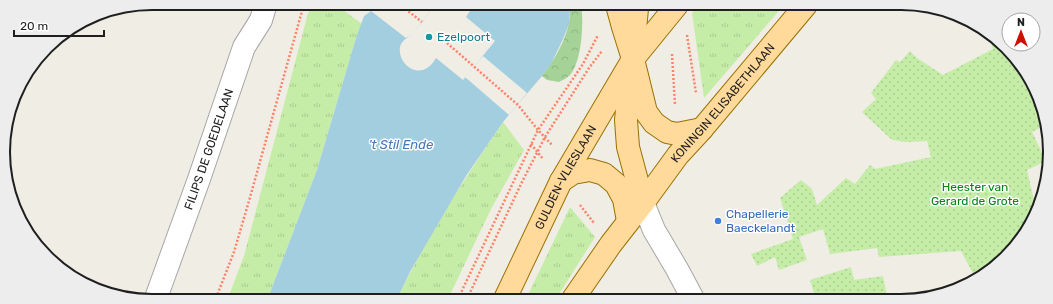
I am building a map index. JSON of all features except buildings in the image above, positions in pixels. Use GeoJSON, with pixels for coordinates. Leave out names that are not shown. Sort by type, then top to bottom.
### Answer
{"type":"FeatureCollection","features":[{"type":"Feature","properties":{"kind":"main road"},"geometry":{"type":"LineString","coordinates":[[619,10],[646,112],[654,123],[667,132],[677,134],[702,129]]}},
{"type":"Feature","properties":{"kind":"main road"},"geometry":{"type":"LineString","coordinates":[[576,294],[611,244],[643,203],[628,147],[626,120],[637,10]]}},
{"type":"Feature","properties":{"kind":"main road"},"geometry":{"type":"LineString","coordinates":[[633,58],[673,10]]}},
{"type":"Feature","properties":{"kind":"main road","name":"KONINGIN ELISABETHLAAN"},"geometry":{"type":"LineString","coordinates":[[643,203],[678,155],[702,129],[802,10]]}},
{"type":"Feature","properties":{"kind":"main road","name":"GULDEN-VLIESLAAN"},"geometry":{"type":"LineString","coordinates":[[508,294],[561,181],[633,58]]}},
{"type":"Feature","properties":{"kind":"main road"},"geometry":{"type":"LineString","coordinates":[[561,181],[573,173],[590,170],[604,174],[616,184],[624,199],[628,221]]}},
{"type":"Feature","properties":{"kind":"street","name":"FILIPS DE GOEDELAAN"},"geometry":{"type":"LineString","coordinates":[[157,294],[244,47],[261,20],[264,10]]}},
{"type":"Feature","properties":{"kind":"street"},"geometry":{"type":"LineString","coordinates":[[643,203],[654,230],[690,294]]}},
{"type":"Feature","properties":{"kind":"path"},"geometry":{"type":"LineString","coordinates":[[218,294],[234,252],[302,10]]}},
{"type":"Feature","properties":{"kind":"path"},"geometry":{"type":"LineString","coordinates":[[407,10],[422,22]]}},
{"type":"Feature","properties":{"kind":"path"},"geometry":{"type":"LineString","coordinates":[[469,294],[521,184],[545,137],[589,68],[623,26]]}},
{"type":"Feature","properties":{"kind":"path"},"geometry":{"type":"LineString","coordinates":[[460,294],[538,130],[583,64],[601,29]]}},
{"type":"Feature","properties":{"kind":"path"},"geometry":{"type":"LineString","coordinates":[[687,30],[697,98]]}},
{"type":"Feature","properties":{"kind":"path"},"geometry":{"type":"LineString","coordinates":[[448,42],[518,105],[545,137]]}},
{"type":"Feature","properties":{"kind":"path"},"geometry":{"type":"LineString","coordinates":[[672,54],[675,106]]}},
{"type":"Feature","properties":{"kind":"path"},"geometry":{"type":"LineString","coordinates":[[531,144],[545,162]]}},
{"type":"Feature","properties":{"kind":"path"},"geometry":{"type":"LineString","coordinates":[[577,201],[596,225]]}},
{"type":"Feature","properties":{"kind":"green space"},"geometry":{"type":"Polygon","coordinates":[[[310,10],[343,10],[362,24],[356,38],[317,170],[270,294],[230,294],[244,256],[310,10]]]}},
{"type":"Feature","properties":{"kind":"green space"},"geometry":{"type":"Polygon","coordinates":[[[570,10],[582,10],[582,31],[580,51],[577,61],[574,69],[566,78],[559,82],[547,80],[542,76],[553,61],[563,42],[569,23],[570,10]]]}},
{"type":"Feature","properties":{"kind":"green space"},"geometry":{"type":"Polygon","coordinates":[[[695,10],[780,10],[704,98],[692,13],[695,10]]]}},
{"type":"Feature","properties":{"kind":"green space","name":"Heester van Gerard de Grote"},"geometry":{"type":"Polygon","coordinates":[[[990,41],[1008,58],[1014,66],[1024,81],[1032,98],[1041,127],[1032,132],[1043,155],[1043,162],[1027,170],[1034,200],[1024,223],[1008,246],[995,259],[973,274],[961,251],[879,257],[877,248],[830,254],[823,229],[799,237],[807,260],[779,270],[775,257],[757,266],[751,254],[793,239],[780,198],[801,180],[812,189],[817,205],[846,178],[855,184],[870,165],[875,169],[931,157],[927,141],[906,142],[892,140],[862,112],[876,99],[871,93],[896,60],[900,62],[910,51],[917,58],[943,75],[993,49],[990,41]]]}},
{"type":"Feature","properties":{"kind":"green space"},"geometry":{"type":"Polygon","coordinates":[[[503,122],[524,150],[491,209],[450,294],[400,294],[421,253],[474,165],[503,122]]]}},
{"type":"Feature","properties":{"kind":"green space"},"geometry":{"type":"Polygon","coordinates":[[[570,207],[595,237],[559,294],[528,294],[570,207]]]}},
{"type":"Feature","properties":{"kind":"green space"},"geometry":{"type":"Polygon","coordinates":[[[851,267],[854,280],[883,276],[887,294],[814,294],[810,280],[851,267]]]}},
{"type":"Feature","properties":{"kind":"water","name":"'t Stil Ende"},"geometry":{"type":"Polygon","coordinates":[[[431,10],[412,34],[401,44],[400,52],[403,61],[414,70],[423,70],[427,68],[436,58],[463,80],[495,41],[466,17],[470,10],[570,10],[569,24],[551,64],[503,122],[466,176],[410,272],[399,294],[270,294],[317,170],[356,38],[364,16],[371,11],[431,10]]]}},
{"type":"Feature","properties":{"kind":"pier"},"geometry":{"type":"Polygon","coordinates":[[[431,10],[413,34],[406,38],[371,11],[431,10]]]}},
{"type":"Feature","properties":{"kind":"pier"},"geometry":{"type":"Polygon","coordinates":[[[483,56],[527,93],[509,115],[465,77],[483,56]]]}},
{"type":"Feature","properties":{"kind":"place","name":"Ezelpoort"},"geometry":{"type":"Point","coordinates":[429,37]}},
{"type":"Feature","properties":{"kind":"place","name":"Chapellerie Baeckelandt"},"geometry":{"type":"Point","coordinates":[718,221]}}]}
